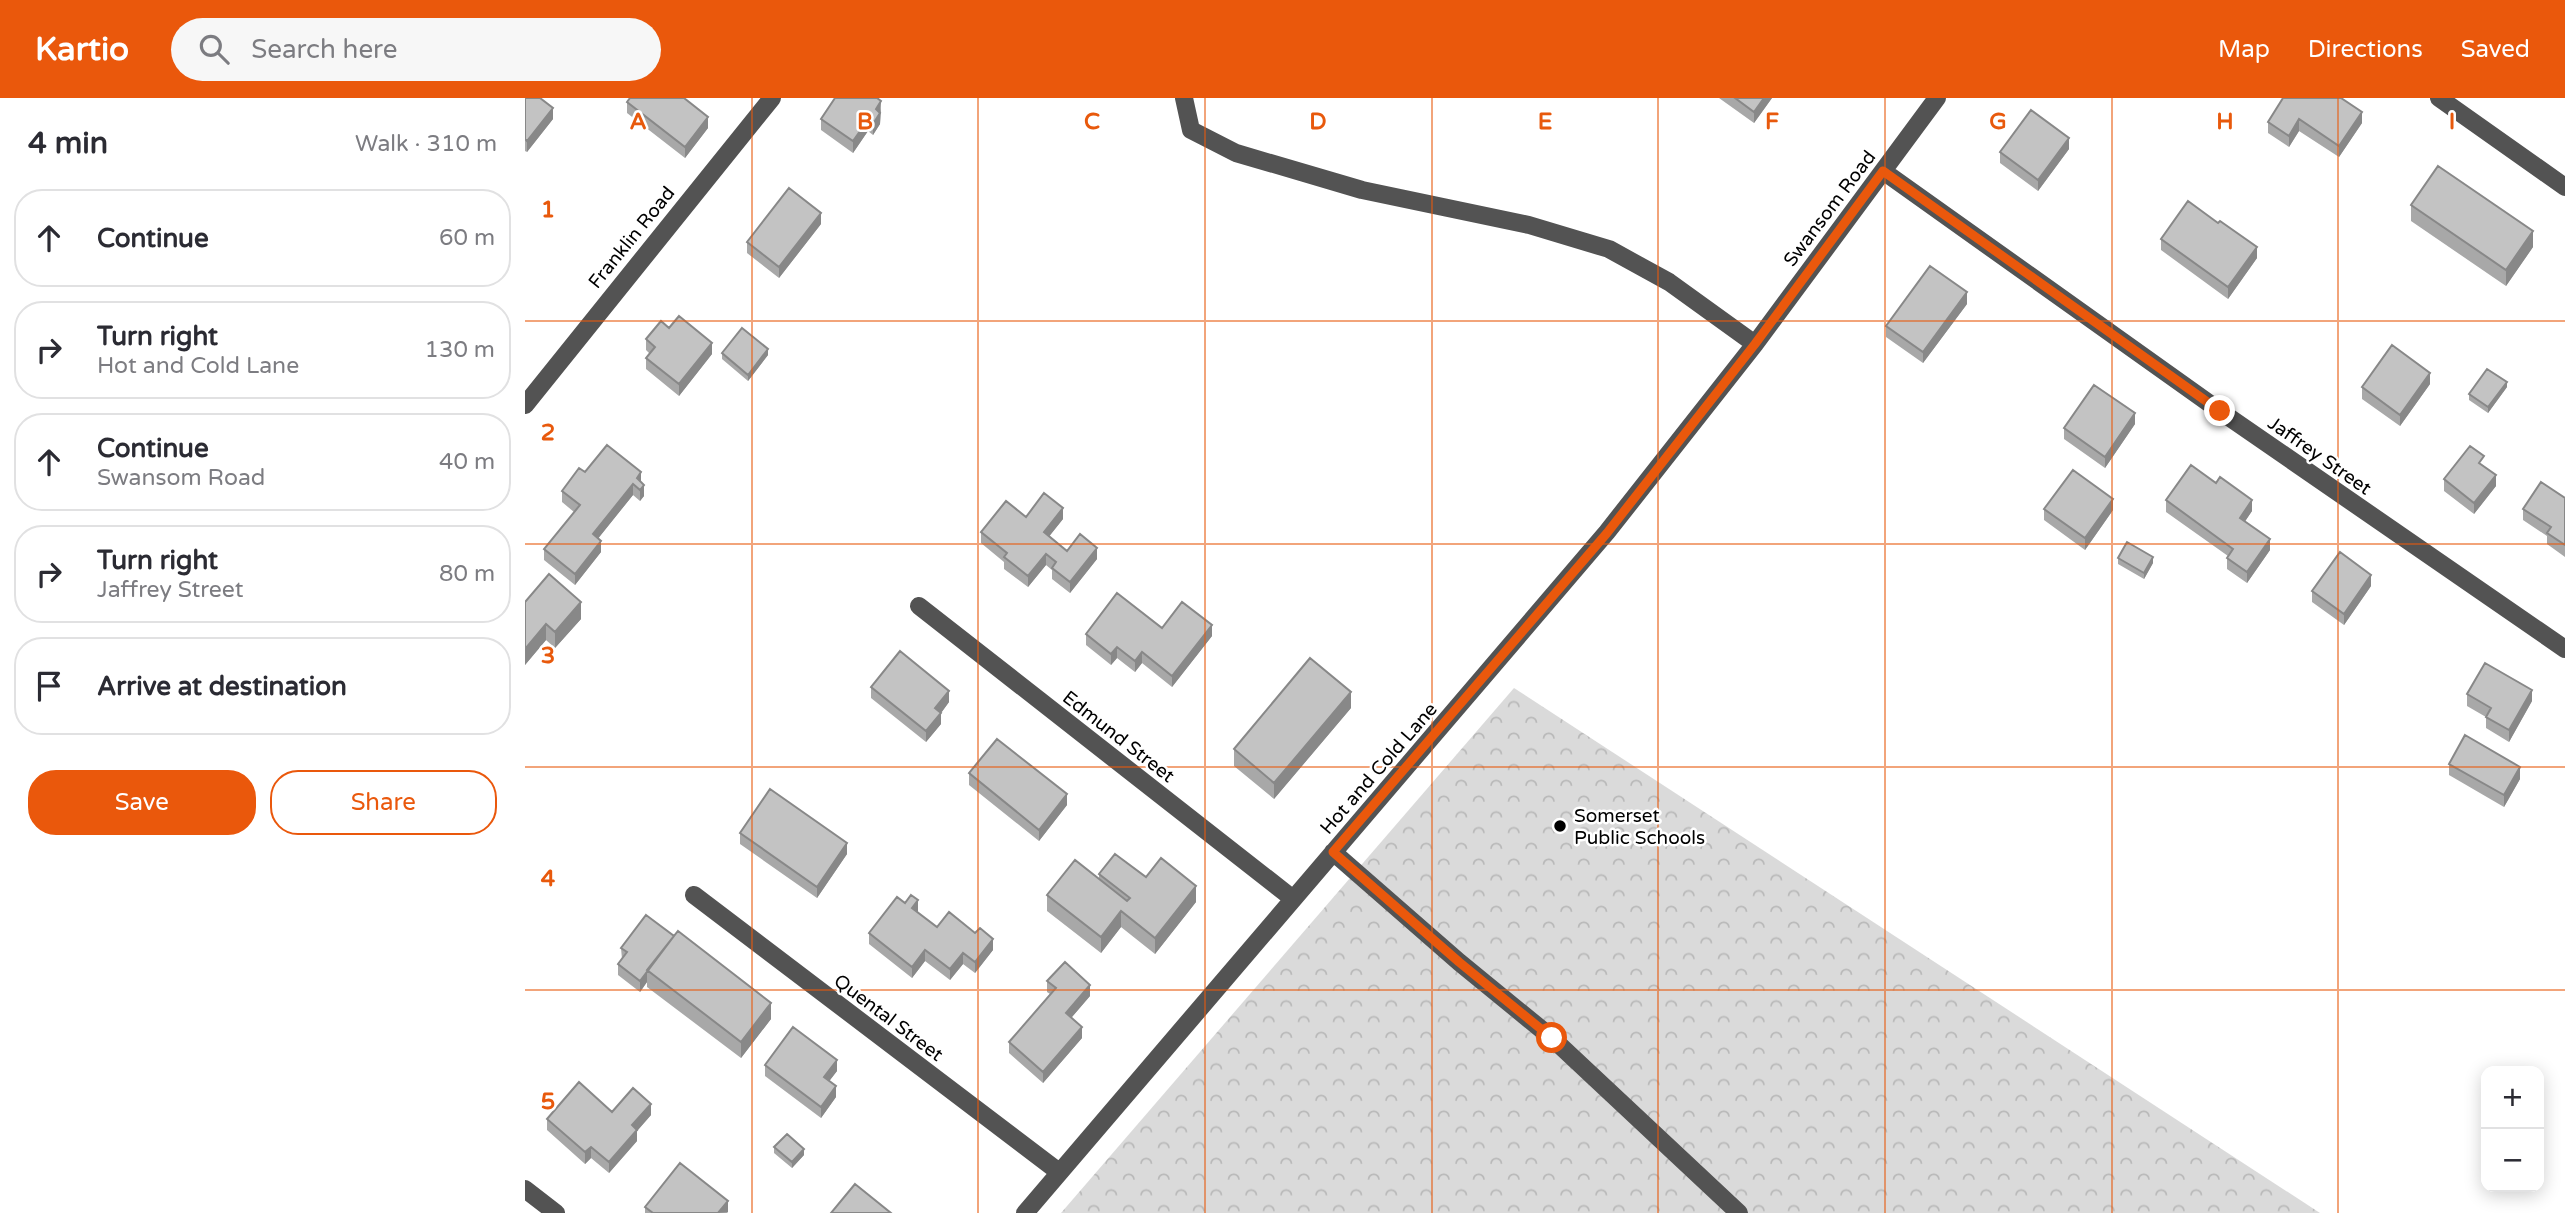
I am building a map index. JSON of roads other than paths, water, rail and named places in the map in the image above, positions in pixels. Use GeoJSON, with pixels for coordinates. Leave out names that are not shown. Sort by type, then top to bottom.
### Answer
{"type":"FeatureCollection","features":[{"type":"Feature","properties":{"kind":"street","name":"Franklin Road"},"geometry":{"type":"LineString","coordinates":[[525,405],[772,98]]}},
{"type":"Feature","properties":{"kind":"street"},"geometry":{"type":"LineString","coordinates":[[1184,98],[1191,131],[1236,153],[1362,190],[1529,225],[1609,249],[1669,282],[1755,344]]}},
{"type":"Feature","properties":{"kind":"street","name":"Swansom Road"},"geometry":{"type":"LineString","coordinates":[[1755,344],[1937,98]]}},
{"type":"Feature","properties":{"kind":"street"},"geometry":{"type":"LineString","coordinates":[[2439,98],[2565,187]]}},
{"type":"Feature","properties":{"kind":"street","name":"Jaffrey Street"},"geometry":{"type":"LineString","coordinates":[[1883,171],[2220,411],[2565,649]]}},
{"type":"Feature","properties":{"kind":"street","name":"Hot and Cold Lane"},"geometry":{"type":"LineString","coordinates":[[1025,1213],[1607,533],[1755,344]]}},
{"type":"Feature","properties":{"kind":"street","name":"Edmund Street"},"geometry":{"type":"LineString","coordinates":[[919,606],[1292,898]]}},
{"type":"Feature","properties":{"kind":"street"},"geometry":{"type":"LineString","coordinates":[[1333,852],[1459,962],[1552,1038],[1739,1213]]}},
{"type":"Feature","properties":{"kind":"street","name":"Quental Street"},"geometry":{"type":"LineString","coordinates":[[694,895],[1059,1172]]}},
{"type":"Feature","properties":{"kind":"street"},"geometry":{"type":"LineString","coordinates":[[525,1189],[556,1213]]}},
{"type":"Feature","properties":{"kind":"place","name":"Somerset Public Schools"},"geometry":{"type":"Point","coordinates":[1560,826]}}]}
